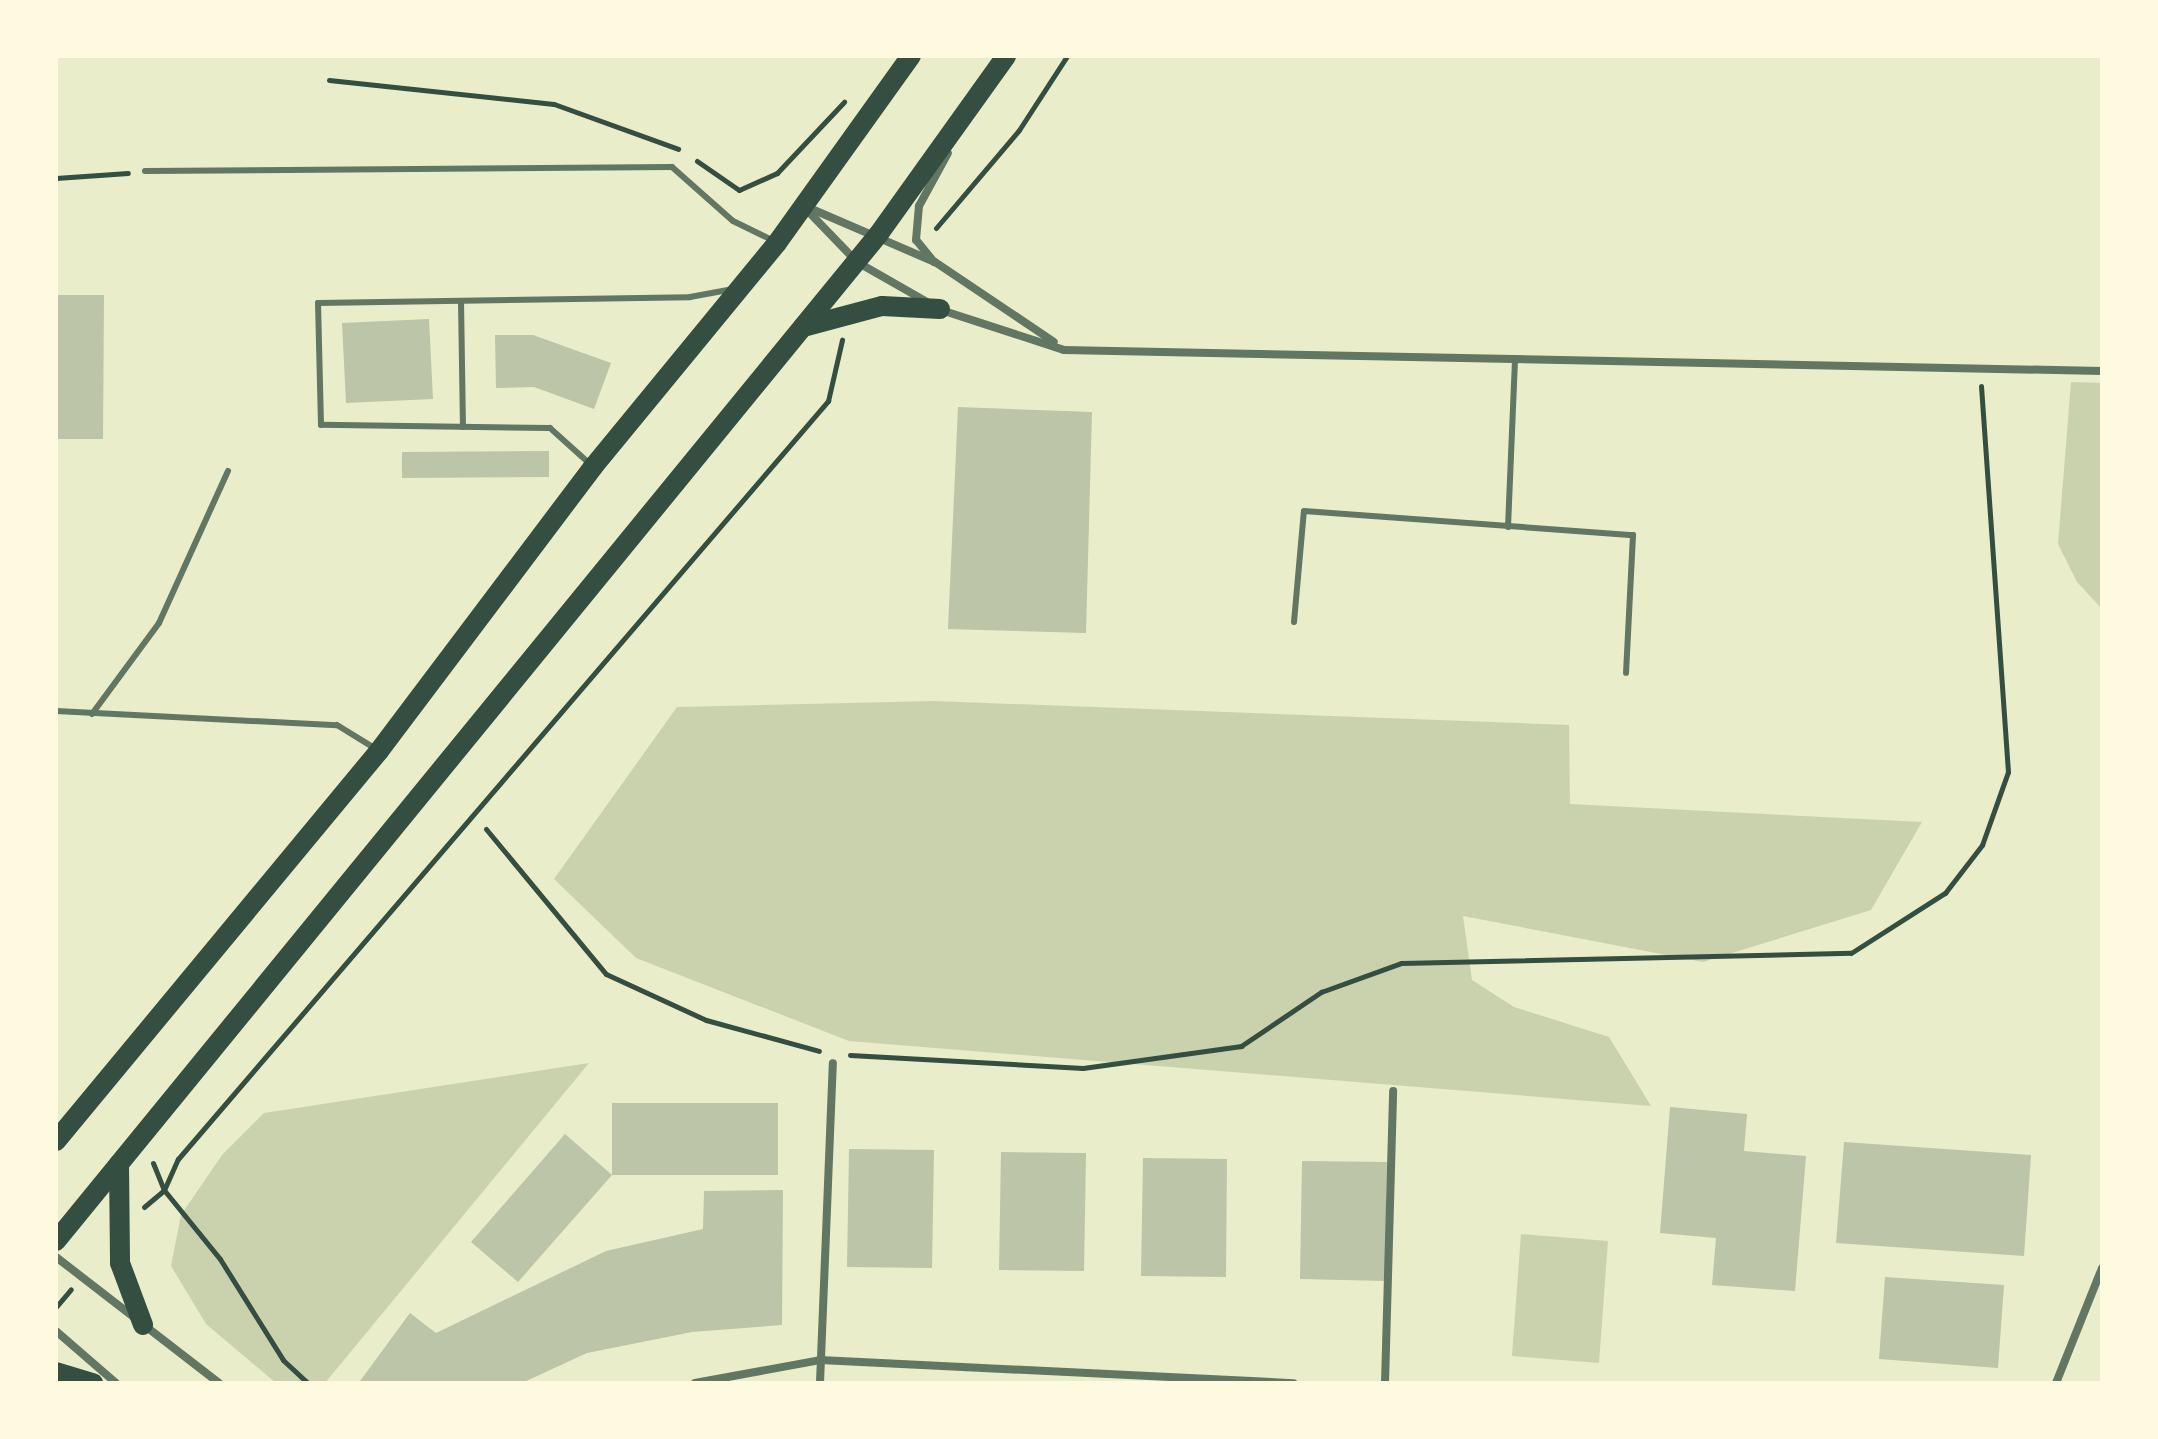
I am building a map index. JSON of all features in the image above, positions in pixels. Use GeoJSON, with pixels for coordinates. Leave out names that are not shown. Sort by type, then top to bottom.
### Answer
{"type":"FeatureCollection","features":[{"type":"Feature","properties":{"kind":"main road"},"geometry":{"type":"LineString","coordinates":[[56,1141],[379,751],[593,467],[777,243],[911,56]]}},
{"type":"Feature","properties":{"kind":"main road"},"geometry":{"type":"LineString","coordinates":[[56,1241],[857,262],[1006,56]]}},
{"type":"Feature","properties":{"kind":"main road"},"geometry":{"type":"LineString","coordinates":[[803,327],[868,309],[940,309]]}},
{"type":"Feature","properties":{"kind":"main road"},"geometry":{"type":"LineString","coordinates":[[119,1164],[120,1263],[143,1325]]}},
{"type":"Feature","properties":{"kind":"main road"},"geometry":{"type":"LineString","coordinates":[[56,1372],[93,1383]]}},
{"type":"Feature","properties":{"kind":"street"},"geometry":{"type":"LineString","coordinates":[[935,262],[916,240],[919,206],[992,76]]}},
{"type":"Feature","properties":{"kind":"street"},"geometry":{"type":"LineString","coordinates":[[803,205],[935,262],[1064,350]]}},
{"type":"Feature","properties":{"kind":"street"},"geometry":{"type":"LineString","coordinates":[[803,205],[857,262],[940,309],[1064,350],[1515,362],[2102,371]]}},
{"type":"Feature","properties":{"kind":"street"},"geometry":{"type":"LineString","coordinates":[[820,1383],[832,1059]]}},
{"type":"Feature","properties":{"kind":"street"},"geometry":{"type":"LineString","coordinates":[[1385,1383],[1393,1091]]}},
{"type":"Feature","properties":{"kind":"street"},"geometry":{"type":"LineString","coordinates":[[56,1257],[219,1383]]}},
{"type":"Feature","properties":{"kind":"street"},"geometry":{"type":"LineString","coordinates":[[2056,1383],[2102,1268]]}},
{"type":"Feature","properties":{"kind":"street"},"geometry":{"type":"LineString","coordinates":[[56,1331],[116,1383]]}},
{"type":"Feature","properties":{"kind":"street"},"geometry":{"type":"LineString","coordinates":[[695,1383],[820,1360],[1293,1383]]}},
{"type":"Feature","properties":{"kind":"lane"},"geometry":{"type":"LineString","coordinates":[[145,171],[672,167],[733,221],[777,243]]}},
{"type":"Feature","properties":{"kind":"lane"},"geometry":{"type":"LineString","coordinates":[[593,467],[550,428],[321,425],[318,303],[690,297],[741,288]]}},
{"type":"Feature","properties":{"kind":"lane"},"geometry":{"type":"LineString","coordinates":[[461,301],[463,427]]}},
{"type":"Feature","properties":{"kind":"lane"},"geometry":{"type":"LineString","coordinates":[[1508,527],[1515,362]]}},
{"type":"Feature","properties":{"kind":"lane"},"geometry":{"type":"LineString","coordinates":[[92,715],[159,623],[228,471]]}},
{"type":"Feature","properties":{"kind":"lane"},"geometry":{"type":"LineString","coordinates":[[1294,622],[1304,511],[1633,535],[1626,673]]}},
{"type":"Feature","properties":{"kind":"lane"},"geometry":{"type":"LineString","coordinates":[[56,711],[337,725],[379,751]]}},
{"type":"Feature","properties":{"kind":"path"},"geometry":{"type":"LineString","coordinates":[[921,246],[1019,130],[1067,56]]}},
{"type":"Feature","properties":{"kind":"path"},"geometry":{"type":"LineString","coordinates":[[329,80],[554,104],[666,140],[739,190],[777,173],[853,92]]}},
{"type":"Feature","properties":{"kind":"path"},"geometry":{"type":"LineString","coordinates":[[56,178],[145,171]]}},
{"type":"Feature","properties":{"kind":"path"},"geometry":{"type":"LineString","coordinates":[[164,1190],[178,1159],[828,401],[841,341],[868,309]]}},
{"type":"Feature","properties":{"kind":"path"},"geometry":{"type":"LineString","coordinates":[[486,829],[606,974],[706,1020],[832,1059],[1083,1068],[1241,1046],[1321,992],[1401,963],[1851,953],[1945,893],[1982,845],[2008,772],[1980,369]]}},
{"type":"Feature","properties":{"kind":"path"},"geometry":{"type":"LineString","coordinates":[[141,1136],[164,1190],[220,1259],[283,1360],[308,1383]]}},
{"type":"Feature","properties":{"kind":"green space"},"geometry":{"type":"Polygon","coordinates":[[[2071,382],[2102,383],[2102,609],[2077,582],[2058,544],[2071,382]]]}},
{"type":"Feature","properties":{"kind":"green space"},"geometry":{"type":"Polygon","coordinates":[[[934,701],[1569,725],[1570,804],[1922,822],[1871,910],[1703,962],[1463,916],[1472,980],[1514,1007],[1609,1037],[1651,1106],[849,1041],[636,958],[554,879],[677,707],[934,701]]]}},
{"type":"Feature","properties":{"kind":"green space"},"geometry":{"type":"Polygon","coordinates":[[[589,1063],[325,1383],[276,1383],[206,1324],[171,1266],[181,1215],[222,1155],[264,1113],[589,1063]]]}},
{"type":"Feature","properties":{"kind":"green space"},"geometry":{"type":"Polygon","coordinates":[[[1521,1234],[1608,1241],[1599,1363],[1512,1356],[1521,1234]]]}},
{"type":"Feature","properties":{"kind":"building"},"geometry":{"type":"Polygon","coordinates":[[[56,295],[104,295],[103,439],[56,439],[56,295]]]}},
{"type":"Feature","properties":{"kind":"building"},"geometry":{"type":"Polygon","coordinates":[[[429,319],[433,399],[346,403],[342,323],[429,319]]]}},
{"type":"Feature","properties":{"kind":"building"},"geometry":{"type":"Polygon","coordinates":[[[495,335],[533,335],[611,363],[594,409],[534,387],[496,388],[495,335]]]}},
{"type":"Feature","properties":{"kind":"building"},"geometry":{"type":"Polygon","coordinates":[[[958,407],[1092,412],[1086,633],[948,629],[958,407]]]}},
{"type":"Feature","properties":{"kind":"building"},"geometry":{"type":"Polygon","coordinates":[[[549,451],[549,477],[402,478],[402,452],[549,451]]]}},
{"type":"Feature","properties":{"kind":"building"},"geometry":{"type":"Polygon","coordinates":[[[612,1103],[778,1103],[778,1175],[612,1175],[612,1103]]]}},
{"type":"Feature","properties":{"kind":"building"},"geometry":{"type":"Polygon","coordinates":[[[1670,1107],[1747,1114],[1744,1151],[1806,1156],[1795,1291],[1712,1285],[1716,1238],[1660,1233],[1670,1107]]]}},
{"type":"Feature","properties":{"kind":"building"},"geometry":{"type":"Polygon","coordinates":[[[565,1134],[612,1175],[518,1282],[471,1242],[565,1134]]]}},
{"type":"Feature","properties":{"kind":"building"},"geometry":{"type":"Polygon","coordinates":[[[1844,1142],[2031,1155],[2024,1256],[1836,1243],[1844,1142]]]}},
{"type":"Feature","properties":{"kind":"building"},"geometry":{"type":"Polygon","coordinates":[[[849,1149],[934,1150],[932,1268],[847,1267],[849,1149]]]}},
{"type":"Feature","properties":{"kind":"building"},"geometry":{"type":"Polygon","coordinates":[[[1001,1152],[1086,1153],[1084,1271],[999,1270],[1001,1152]]]}},
{"type":"Feature","properties":{"kind":"building"},"geometry":{"type":"Polygon","coordinates":[[[1143,1158],[1227,1159],[1226,1277],[1141,1276],[1143,1158]]]}},
{"type":"Feature","properties":{"kind":"building"},"geometry":{"type":"Polygon","coordinates":[[[1302,1161],[1387,1162],[1385,1281],[1300,1279],[1302,1161]]]}},
{"type":"Feature","properties":{"kind":"building"},"geometry":{"type":"Polygon","coordinates":[[[783,1190],[782,1325],[692,1332],[587,1353],[522,1383],[360,1381],[410,1313],[436,1333],[606,1251],[703,1229],[704,1191],[783,1190]]]}},
{"type":"Feature","properties":{"kind":"building"},"geometry":{"type":"Polygon","coordinates":[[[1885,1277],[2004,1285],[1998,1368],[1879,1359],[1885,1277]]]}}]}
